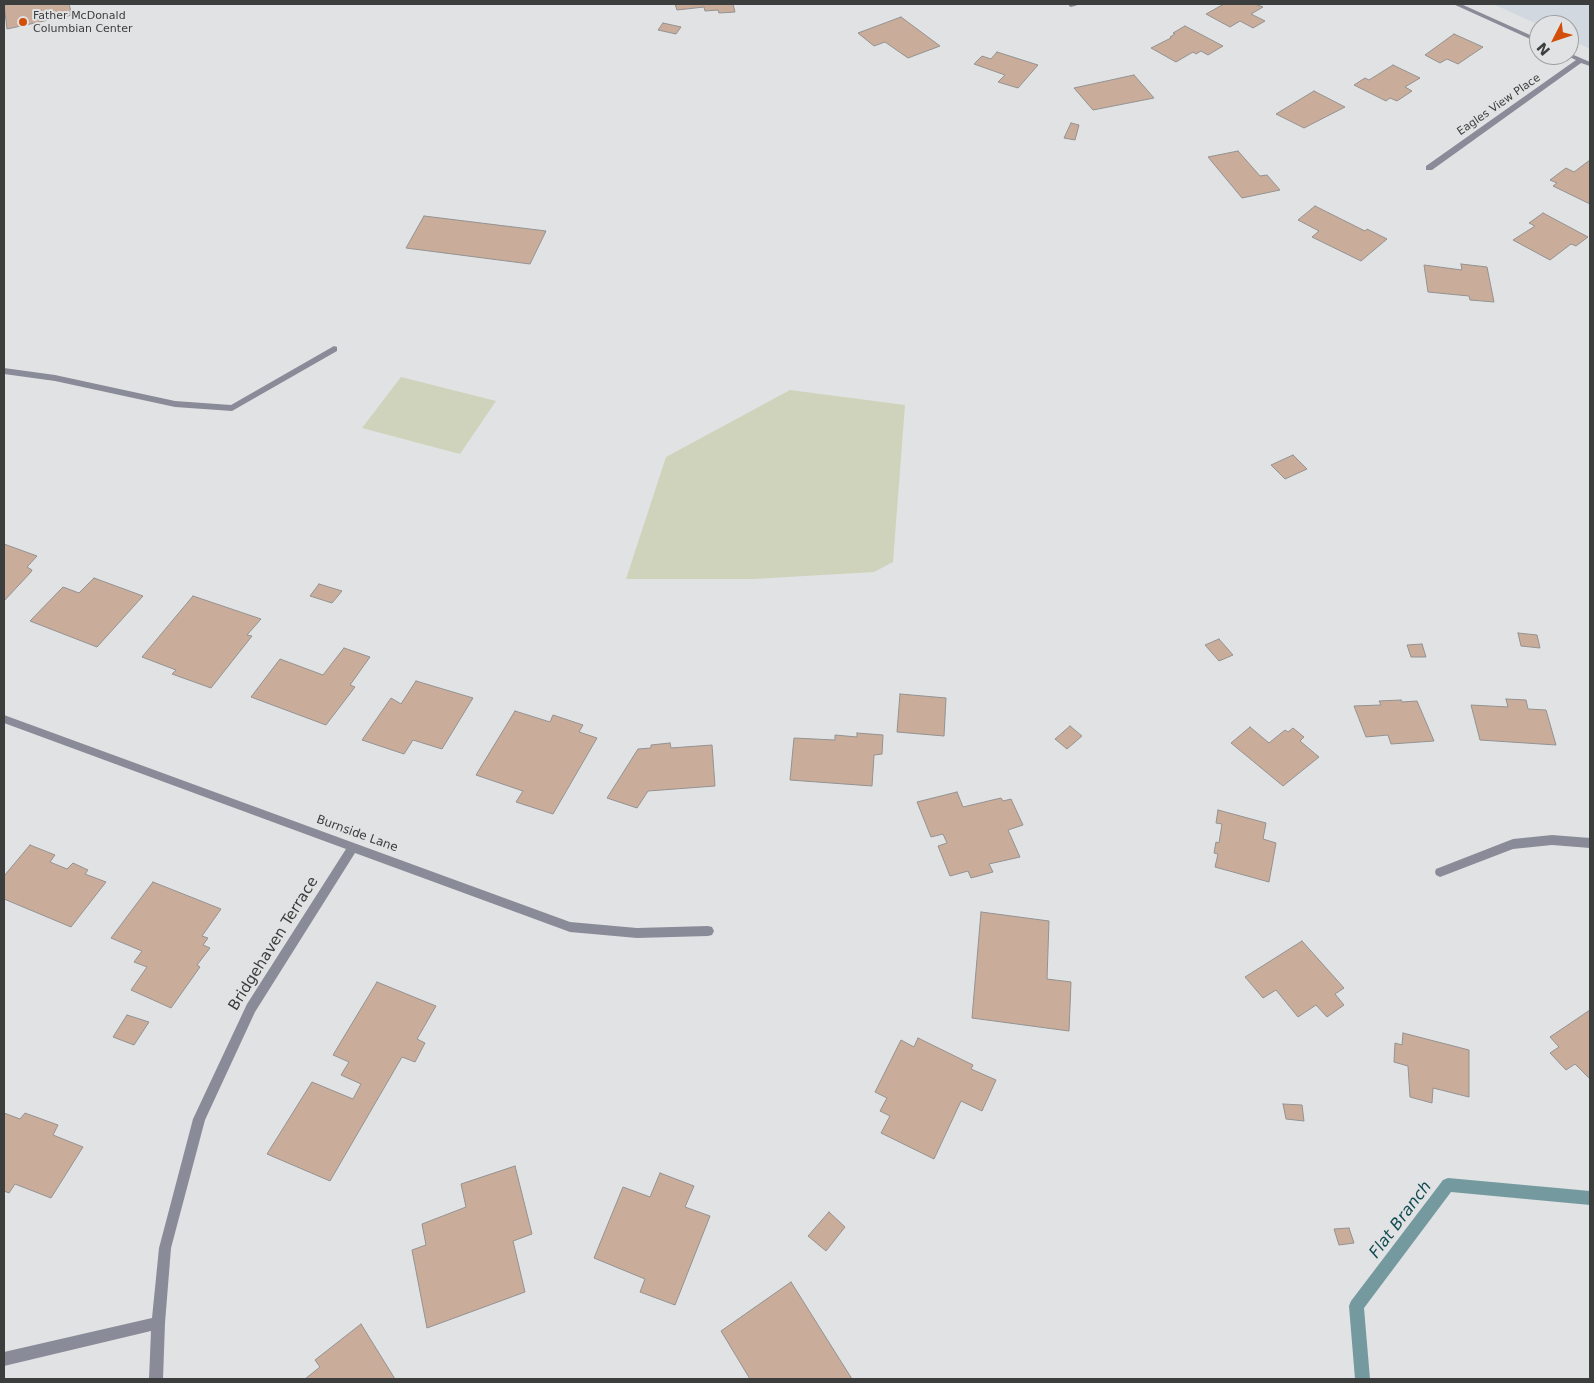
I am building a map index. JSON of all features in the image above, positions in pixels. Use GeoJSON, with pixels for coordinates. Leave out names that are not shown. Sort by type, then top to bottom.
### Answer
{"type":"FeatureCollection","features":[{"type":"Feature","properties":{"kind":"street"},"geometry":{"type":"LineString","coordinates":[[1456,4],[1529,37]]}},
{"type":"Feature","properties":{"kind":"street"},"geometry":{"type":"LineString","coordinates":[[1579,59],[1590,64]]}},
{"type":"Feature","properties":{"kind":"street","name":"Eagles View Place"},"geometry":{"type":"LineString","coordinates":[[1429,168],[1582,60]]}},
{"type":"Feature","properties":{"kind":"street"},"geometry":{"type":"LineString","coordinates":[[4,371],[54,378],[175,404],[232,408],[334,349]]}},
{"type":"Feature","properties":{"kind":"street","name":"Burnside Lane"},"geometry":{"type":"LineString","coordinates":[[4,719],[570,927],[636,933],[708,931]]}},
{"type":"Feature","properties":{"kind":"street"},"geometry":{"type":"LineString","coordinates":[[1440,872],[1513,844],[1552,840],[1590,843]]}},
{"type":"Feature","properties":{"kind":"street","name":"Bridgehaven Terrace"},"geometry":{"type":"LineString","coordinates":[[156,1379],[158,1323],[165,1248],[198,1119],[250,1008],[353,848]]}},
{"type":"Feature","properties":{"kind":"street"},"geometry":{"type":"LineString","coordinates":[[4,1359],[158,1323]]}},
{"type":"Feature","properties":{"kind":"shaded area"},"geometry":{"type":"Polygon","coordinates":[[[1493,4],[1590,4],[1590,49],[1579,44],[1579,15],[1529,15],[1529,20],[1493,4]]]}},
{"type":"Feature","properties":{"kind":"green space"},"geometry":{"type":"Polygon","coordinates":[[[401,377],[496,401],[460,454],[362,428],[401,377]]]}},
{"type":"Feature","properties":{"kind":"green space"},"geometry":{"type":"Polygon","coordinates":[[[790,390],[905,405],[893,562],[874,572],[753,579],[626,579],[666,457],[790,390]]]}},
{"type":"Feature","properties":{"kind":"building","name":"Father McDonald Columbian Center"},"geometry":{"type":"Polygon","coordinates":[[[4,4],[69,4],[72,15],[7,29],[4,4]]]}},
{"type":"Feature","properties":{"kind":"building"},"geometry":{"type":"Polygon","coordinates":[[[675,4],[733,4],[735,12],[719,13],[718,10],[705,11],[704,7],[677,10],[675,4]]]}},
{"type":"Feature","properties":{"kind":"building"},"geometry":{"type":"Polygon","coordinates":[[[1224,4],[1255,4],[1263,7],[1251,14],[1265,21],[1253,28],[1240,21],[1230,27],[1206,14],[1224,4]]]}},
{"type":"Feature","properties":{"kind":"building"},"geometry":{"type":"Polygon","coordinates":[[[901,17],[940,46],[908,58],[885,42],[874,46],[858,33],[901,17]]]}},
{"type":"Feature","properties":{"kind":"building"},"geometry":{"type":"Polygon","coordinates":[[[663,23],[681,27],[676,34],[658,30],[663,23]]]}},
{"type":"Feature","properties":{"kind":"building"},"geometry":{"type":"Polygon","coordinates":[[[1185,26],[1223,46],[1208,55],[1201,51],[1196,54],[1193,52],[1176,62],[1151,48],[1171,38],[1175,34],[1173,33],[1185,26]]]}},
{"type":"Feature","properties":{"kind":"building"},"geometry":{"type":"Polygon","coordinates":[[[1454,34],[1483,47],[1458,64],[1447,59],[1440,63],[1425,55],[1454,34]]]}},
{"type":"Feature","properties":{"kind":"building"},"geometry":{"type":"Polygon","coordinates":[[[997,52],[1038,65],[1018,88],[998,82],[1005,75],[974,64],[982,56],[991,59],[997,52]]]}},
{"type":"Feature","properties":{"kind":"building"},"geometry":{"type":"Polygon","coordinates":[[[1393,65],[1420,78],[1405,87],[1412,91],[1397,101],[1390,98],[1386,101],[1354,85],[1365,78],[1369,80],[1393,65]]]}},
{"type":"Feature","properties":{"kind":"building"},"geometry":{"type":"Polygon","coordinates":[[[1134,75],[1154,98],[1093,110],[1074,88],[1134,75]]]}},
{"type":"Feature","properties":{"kind":"building"},"geometry":{"type":"Polygon","coordinates":[[[1314,91],[1345,107],[1304,128],[1276,114],[1314,91]]]}},
{"type":"Feature","properties":{"kind":"building"},"geometry":{"type":"Polygon","coordinates":[[[1071,123],[1079,125],[1075,140],[1064,138],[1071,123]]]}},
{"type":"Feature","properties":{"kind":"building"},"geometry":{"type":"Polygon","coordinates":[[[1238,151],[1260,176],[1267,175],[1280,190],[1242,198],[1208,157],[1238,151]]]}},
{"type":"Feature","properties":{"kind":"building"},"geometry":{"type":"Polygon","coordinates":[[[1590,160],[1590,204],[1553,186],[1557,183],[1550,180],[1566,168],[1574,172],[1590,160]]]}},
{"type":"Feature","properties":{"kind":"building"},"geometry":{"type":"Polygon","coordinates":[[[1315,206],[1365,231],[1367,229],[1387,239],[1361,261],[1312,237],[1319,231],[1298,220],[1315,206]]]}},
{"type":"Feature","properties":{"kind":"building"},"geometry":{"type":"Polygon","coordinates":[[[1543,213],[1588,237],[1576,246],[1571,244],[1550,260],[1513,240],[1535,226],[1529,223],[1543,213]]]}},
{"type":"Feature","properties":{"kind":"building"},"geometry":{"type":"Polygon","coordinates":[[[424,216],[546,231],[530,264],[406,248],[424,216]]]}},
{"type":"Feature","properties":{"kind":"building"},"geometry":{"type":"Polygon","coordinates":[[[1461,264],[1487,267],[1494,302],[1470,300],[1469,296],[1428,292],[1424,265],[1462,270],[1461,264]]]}},
{"type":"Feature","properties":{"kind":"building"},"geometry":{"type":"Polygon","coordinates":[[[1293,455],[1307,469],[1285,479],[1271,465],[1293,455]]]}},
{"type":"Feature","properties":{"kind":"building"},"geometry":{"type":"Polygon","coordinates":[[[4,544],[37,556],[27,567],[32,570],[31,572],[4,601],[4,544]]]}},
{"type":"Feature","properties":{"kind":"building"},"geometry":{"type":"Polygon","coordinates":[[[94,578],[143,596],[97,647],[30,621],[63,587],[79,593],[94,578]]]}},
{"type":"Feature","properties":{"kind":"building"},"geometry":{"type":"Polygon","coordinates":[[[319,584],[342,591],[332,603],[310,596],[319,584]]]}},
{"type":"Feature","properties":{"kind":"building"},"geometry":{"type":"Polygon","coordinates":[[[193,596],[261,619],[247,635],[252,636],[211,688],[172,674],[176,670],[142,657],[193,596]]]}},
{"type":"Feature","properties":{"kind":"building"},"geometry":{"type":"Polygon","coordinates":[[[1518,633],[1537,635],[1540,648],[1521,646],[1518,633]]]}},
{"type":"Feature","properties":{"kind":"building"},"geometry":{"type":"Polygon","coordinates":[[[1219,639],[1233,655],[1219,661],[1205,645],[1219,639]]]}},
{"type":"Feature","properties":{"kind":"building"},"geometry":{"type":"Polygon","coordinates":[[[1422,644],[1426,657],[1411,657],[1407,645],[1422,644]]]}},
{"type":"Feature","properties":{"kind":"building"},"geometry":{"type":"Polygon","coordinates":[[[344,648],[370,657],[350,685],[355,687],[326,725],[251,697],[280,659],[323,675],[344,648]]]}},
{"type":"Feature","properties":{"kind":"building"},"geometry":{"type":"Polygon","coordinates":[[[416,681],[473,698],[442,749],[413,740],[404,754],[362,740],[391,698],[401,704],[416,681]]]}},
{"type":"Feature","properties":{"kind":"building"},"geometry":{"type":"Polygon","coordinates":[[[900,694],[946,698],[944,736],[897,732],[900,694]]]}},
{"type":"Feature","properties":{"kind":"building"},"geometry":{"type":"Polygon","coordinates":[[[1506,699],[1526,700],[1528,709],[1546,710],[1556,745],[1480,740],[1471,705],[1508,707],[1506,699]]]}},
{"type":"Feature","properties":{"kind":"building"},"geometry":{"type":"Polygon","coordinates":[[[1401,700],[1402,702],[1417,701],[1434,741],[1391,744],[1388,735],[1366,737],[1354,706],[1381,705],[1379,701],[1401,700]]]}},
{"type":"Feature","properties":{"kind":"building"},"geometry":{"type":"Polygon","coordinates":[[[515,711],[550,722],[553,715],[583,725],[579,732],[597,738],[553,814],[516,802],[523,791],[476,775],[515,711]]]}},
{"type":"Feature","properties":{"kind":"building"},"geometry":{"type":"Polygon","coordinates":[[[1070,726],[1082,736],[1067,749],[1055,739],[1070,726]]]}},
{"type":"Feature","properties":{"kind":"building"},"geometry":{"type":"Polygon","coordinates":[[[1250,727],[1269,743],[1285,730],[1288,732],[1293,728],[1304,737],[1300,741],[1319,757],[1283,786],[1231,743],[1250,727]]]}},
{"type":"Feature","properties":{"kind":"building"},"geometry":{"type":"Polygon","coordinates":[[[857,733],[883,735],[882,754],[874,755],[872,786],[790,780],[794,738],[835,740],[835,735],[857,737],[857,733]]]}},
{"type":"Feature","properties":{"kind":"building"},"geometry":{"type":"Polygon","coordinates":[[[670,743],[671,748],[712,745],[715,786],[648,791],[637,808],[607,798],[638,749],[651,748],[651,745],[670,743]]]}},
{"type":"Feature","properties":{"kind":"building"},"geometry":{"type":"Polygon","coordinates":[[[957,792],[963,807],[1001,798],[1003,801],[1011,799],[1023,825],[1008,830],[1020,857],[989,864],[993,872],[971,878],[968,871],[950,876],[938,846],[947,843],[943,834],[931,837],[917,802],[957,792]]]}},
{"type":"Feature","properties":{"kind":"building"},"geometry":{"type":"Polygon","coordinates":[[[1218,810],[1266,823],[1263,839],[1276,843],[1269,882],[1215,867],[1218,854],[1214,853],[1216,842],[1219,843],[1222,824],[1216,823],[1218,810]]]}},
{"type":"Feature","properties":{"kind":"building"},"geometry":{"type":"Polygon","coordinates":[[[30,845],[55,855],[50,862],[67,869],[73,863],[88,870],[85,874],[106,882],[71,927],[4,899],[4,876],[30,845]]]}},
{"type":"Feature","properties":{"kind":"building"},"geometry":{"type":"Polygon","coordinates":[[[153,882],[221,909],[202,936],[208,938],[203,945],[210,948],[197,965],[200,967],[171,1008],[131,990],[147,967],[134,962],[142,951],[111,938],[153,882]]]}},
{"type":"Feature","properties":{"kind":"building"},"geometry":{"type":"Polygon","coordinates":[[[981,912],[1049,921],[1047,979],[1071,982],[1069,1031],[972,1018],[981,912]]]}},
{"type":"Feature","properties":{"kind":"building"},"geometry":{"type":"Polygon","coordinates":[[[1302,941],[1344,988],[1335,994],[1344,1005],[1327,1017],[1316,1005],[1298,1017],[1276,990],[1263,998],[1245,977],[1302,941]]]}},
{"type":"Feature","properties":{"kind":"building"},"geometry":{"type":"Polygon","coordinates":[[[377,982],[436,1006],[417,1039],[425,1043],[415,1062],[402,1057],[330,1181],[267,1154],[312,1082],[353,1099],[361,1084],[341,1075],[349,1062],[333,1055],[377,982]]]}},
{"type":"Feature","properties":{"kind":"building"},"geometry":{"type":"Polygon","coordinates":[[[1590,1010],[1590,1079],[1575,1064],[1566,1070],[1550,1053],[1559,1047],[1550,1037],[1590,1010]]]}},
{"type":"Feature","properties":{"kind":"building"},"geometry":{"type":"Polygon","coordinates":[[[127,1015],[149,1022],[134,1045],[113,1037],[127,1015]]]}},
{"type":"Feature","properties":{"kind":"building"},"geometry":{"type":"Polygon","coordinates":[[[1403,1033],[1469,1050],[1469,1097],[1433,1088],[1432,1103],[1410,1097],[1408,1066],[1394,1062],[1395,1043],[1402,1045],[1403,1033]]]}},
{"type":"Feature","properties":{"kind":"building"},"geometry":{"type":"Polygon","coordinates":[[[918,1038],[973,1065],[971,1069],[996,1080],[982,1111],[961,1101],[934,1159],[881,1133],[890,1116],[880,1111],[887,1098],[875,1092],[901,1040],[914,1047],[918,1038]]]}},
{"type":"Feature","properties":{"kind":"building"},"geometry":{"type":"Polygon","coordinates":[[[1283,1104],[1302,1105],[1304,1121],[1286,1119],[1283,1104]]]}},
{"type":"Feature","properties":{"kind":"building"},"geometry":{"type":"Polygon","coordinates":[[[4,1113],[20,1119],[25,1113],[58,1125],[53,1135],[83,1147],[51,1198],[15,1184],[9,1193],[4,1191],[4,1113]]]}},
{"type":"Feature","properties":{"kind":"building"},"geometry":{"type":"Polygon","coordinates":[[[515,1166],[532,1234],[513,1241],[525,1292],[427,1328],[412,1250],[426,1245],[422,1224],[466,1207],[461,1184],[515,1166]]]}},
{"type":"Feature","properties":{"kind":"building"},"geometry":{"type":"Polygon","coordinates":[[[660,1173],[694,1186],[685,1207],[710,1216],[675,1305],[640,1292],[645,1279],[594,1258],[623,1187],[650,1197],[660,1173]]]}},
{"type":"Feature","properties":{"kind":"building"},"geometry":{"type":"Polygon","coordinates":[[[829,1212],[845,1227],[826,1251],[808,1236],[829,1212]]]}},
{"type":"Feature","properties":{"kind":"building"},"geometry":{"type":"Polygon","coordinates":[[[1349,1228],[1354,1243],[1339,1245],[1334,1229],[1349,1228]]]}},
{"type":"Feature","properties":{"kind":"building"},"geometry":{"type":"Polygon","coordinates":[[[791,1282],[852,1379],[750,1379],[721,1331],[791,1282]]]}},
{"type":"Feature","properties":{"kind":"building"},"geometry":{"type":"Polygon","coordinates":[[[361,1324],[395,1379],[305,1379],[320,1367],[315,1360],[361,1324]]]}},
{"type":"Feature","properties":{"kind":"waterway","name":"Flat Branch"},"geometry":{"type":"LineString","coordinates":[[1362,1379],[1356,1306],[1448,1185],[1590,1198]]}},
{"type":"Feature","properties":{"kind":"place","name":"Father McDonald Columbian Center"},"geometry":{"type":"Point","coordinates":[23,22]}}]}
